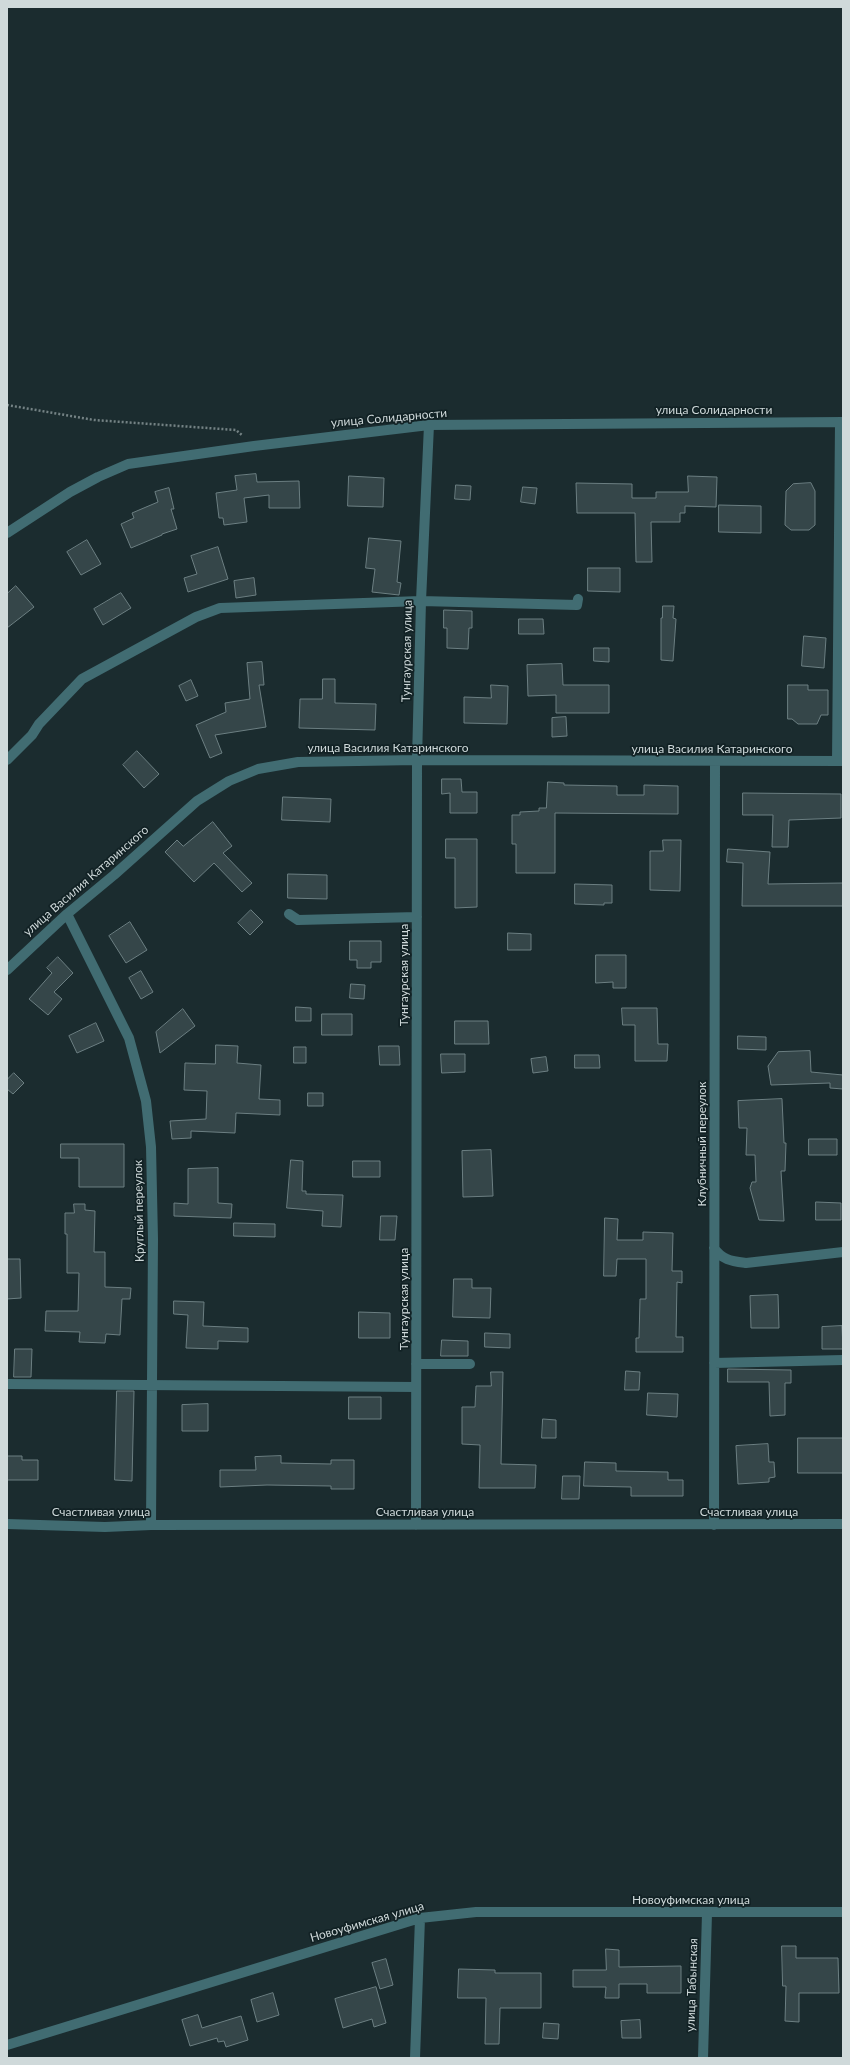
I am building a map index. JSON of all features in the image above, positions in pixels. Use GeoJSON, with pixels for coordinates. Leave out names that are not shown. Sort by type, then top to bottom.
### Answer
{"type":"FeatureCollection","features":[{"type":"Feature","properties":{"kind":"street","name":"улица Солидарности"},"geometry":{"type":"LineString","coordinates":[[7,533],[70,492],[98,477],[128,464],[254,446],[429,426],[842,422]]}},
{"type":"Feature","properties":{"kind":"street"},"geometry":{"type":"LineString","coordinates":[[840,761],[842,422]]}},
{"type":"Feature","properties":{"kind":"street","name":"Тунгаурская улица"},"geometry":{"type":"LineString","coordinates":[[416,1526],[417,760],[421,601],[429,426]]}},
{"type":"Feature","properties":{"kind":"street"},"geometry":{"type":"LineString","coordinates":[[7,760],[32,735],[39,724],[82,679],[196,617],[220,608],[421,601],[577,605],[578,599]]}},
{"type":"Feature","properties":{"kind":"street","name":"улица Василия Катаринского"},"geometry":{"type":"LineString","coordinates":[[7,970],[67,914],[114,875],[197,801],[229,781],[258,769],[298,762],[417,760],[716,762],[840,761]]}},
{"type":"Feature","properties":{"kind":"street","name":"Клубничный переулок"},"geometry":{"type":"LineString","coordinates":[[714,1525],[716,762]]}},
{"type":"Feature","properties":{"kind":"street","name":"Круглый переулок"},"geometry":{"type":"LineString","coordinates":[[67,914],[129,1038],[146,1101],[151,1147],[151,1524]]}},
{"type":"Feature","properties":{"kind":"street"},"geometry":{"type":"LineString","coordinates":[[289,914],[298,920],[417,917]]}},
{"type":"Feature","properties":{"kind":"street"},"geometry":{"type":"LineString","coordinates":[[714,1248],[720,1256],[746,1263],[843,1252]]}},
{"type":"Feature","properties":{"kind":"street"},"geometry":{"type":"LineString","coordinates":[[714,1363],[843,1360]]}},
{"type":"Feature","properties":{"kind":"street"},"geometry":{"type":"LineString","coordinates":[[416,1364],[470,1364]]}},
{"type":"Feature","properties":{"kind":"street"},"geometry":{"type":"LineString","coordinates":[[7,1384],[416,1387]]}},
{"type":"Feature","properties":{"kind":"street","name":"Счастливая улица"},"geometry":{"type":"LineString","coordinates":[[7,1524],[105,1527],[151,1524],[416,1526],[843,1524]]}},
{"type":"Feature","properties":{"kind":"street","name":"Новоуфимская улица"},"geometry":{"type":"LineString","coordinates":[[7,2045],[420,1918],[476,1912],[843,1912]]}},
{"type":"Feature","properties":{"kind":"street","name":"улица Табынская"},"geometry":{"type":"LineString","coordinates":[[703,2058],[707,1913]]}},
{"type":"Feature","properties":{"kind":"street"},"geometry":{"type":"LineString","coordinates":[[415,2058],[420,1918]]}},
{"type":"Feature","properties":{"kind":"path"},"geometry":{"type":"LineString","coordinates":[[7,405],[94,420],[236,430],[254,446]]}},
{"type":"Feature","properties":{"kind":"building"},"geometry":{"type":"Polygon","coordinates":[[[256,474],[257,482],[299,481],[300,508],[269,508],[269,495],[244,498],[247,522],[224,525],[223,518],[219,518],[216,493],[237,490],[235,476],[256,474]]]}},
{"type":"Feature","properties":{"kind":"building"},"geometry":{"type":"Polygon","coordinates":[[[349,476],[384,478],[383,507],[348,506],[349,476]]]}},
{"type":"Feature","properties":{"kind":"building"},"geometry":{"type":"Polygon","coordinates":[[[688,476],[717,477],[716,507],[685,506],[685,513],[680,513],[680,522],[651,522],[652,562],[636,562],[635,513],[577,513],[576,483],[632,484],[632,498],[656,498],[656,492],[688,492],[688,476]]]}},
{"type":"Feature","properties":{"kind":"building"},"geometry":{"type":"Polygon","coordinates":[[[811,483],[815,491],[815,525],[809,530],[791,530],[785,525],[786,491],[793,484],[811,483]]]}},
{"type":"Feature","properties":{"kind":"building"},"geometry":{"type":"Polygon","coordinates":[[[456,485],[471,486],[470,500],[455,499],[456,485]]]}},
{"type":"Feature","properties":{"kind":"building"},"geometry":{"type":"Polygon","coordinates":[[[523,487],[537,488],[535,504],[521,502],[523,487]]]}},
{"type":"Feature","properties":{"kind":"building"},"geometry":{"type":"Polygon","coordinates":[[[169,488],[174,509],[171,509],[177,529],[131,548],[121,524],[134,518],[132,513],[158,502],[155,492],[169,488]]]}},
{"type":"Feature","properties":{"kind":"building"},"geometry":{"type":"Polygon","coordinates":[[[719,505],[761,506],[761,533],[719,532],[719,505]]]}},
{"type":"Feature","properties":{"kind":"building"},"geometry":{"type":"Polygon","coordinates":[[[369,538],[401,541],[397,582],[401,583],[399,595],[372,592],[375,569],[366,568],[369,538]]]}},
{"type":"Feature","properties":{"kind":"building"},"geometry":{"type":"Polygon","coordinates":[[[87,540],[101,564],[81,575],[67,552],[87,540]]]}},
{"type":"Feature","properties":{"kind":"building"},"geometry":{"type":"Polygon","coordinates":[[[218,547],[228,579],[188,592],[184,578],[197,574],[191,556],[218,547]]]}},
{"type":"Feature","properties":{"kind":"building"},"geometry":{"type":"Polygon","coordinates":[[[588,568],[620,568],[620,592],[588,591],[588,568]]]}},
{"type":"Feature","properties":{"kind":"building"},"geometry":{"type":"Polygon","coordinates":[[[254,578],[256,595],[236,598],[234,581],[254,578]]]}},
{"type":"Feature","properties":{"kind":"building"},"geometry":{"type":"Polygon","coordinates":[[[16,586],[34,607],[7,628],[7,594],[16,586]]]}},
{"type":"Feature","properties":{"kind":"building"},"geometry":{"type":"Polygon","coordinates":[[[121,593],[131,608],[103,625],[94,609],[121,593]]]}},
{"type":"Feature","properties":{"kind":"building"},"geometry":{"type":"Polygon","coordinates":[[[663,606],[674,606],[673,618],[676,619],[673,661],[661,660],[661,618],[663,606]]]}},
{"type":"Feature","properties":{"kind":"building"},"geometry":{"type":"Polygon","coordinates":[[[444,610],[472,611],[472,628],[469,628],[468,649],[447,648],[447,628],[444,628],[444,610]]]}},
{"type":"Feature","properties":{"kind":"building"},"geometry":{"type":"Polygon","coordinates":[[[519,619],[543,619],[544,634],[519,634],[519,619]]]}},
{"type":"Feature","properties":{"kind":"building"},"geometry":{"type":"Polygon","coordinates":[[[804,636],[826,638],[824,668],[802,666],[804,636]]]}},
{"type":"Feature","properties":{"kind":"building"},"geometry":{"type":"Polygon","coordinates":[[[594,648],[609,648],[609,662],[594,661],[594,648]]]}},
{"type":"Feature","properties":{"kind":"building"},"geometry":{"type":"Polygon","coordinates":[[[262,662],[264,685],[259,685],[266,727],[215,735],[222,753],[210,758],[196,725],[226,712],[225,703],[250,699],[247,663],[262,662]]]}},
{"type":"Feature","properties":{"kind":"building"},"geometry":{"type":"Polygon","coordinates":[[[562,664],[563,685],[609,685],[609,713],[556,713],[556,695],[528,696],[527,665],[562,664]]]}},
{"type":"Feature","properties":{"kind":"building"},"geometry":{"type":"Polygon","coordinates":[[[323,679],[335,679],[335,703],[376,704],[375,730],[299,728],[300,699],[322,699],[323,679]]]}},
{"type":"Feature","properties":{"kind":"building"},"geometry":{"type":"Polygon","coordinates":[[[191,680],[198,696],[186,701],[179,686],[191,680]]]}},
{"type":"Feature","properties":{"kind":"building"},"geometry":{"type":"Polygon","coordinates":[[[491,685],[508,686],[507,724],[464,723],[464,697],[491,698],[491,685]]]}},
{"type":"Feature","properties":{"kind":"building"},"geometry":{"type":"Polygon","coordinates":[[[788,685],[808,685],[808,690],[828,690],[828,715],[821,715],[817,724],[798,724],[792,719],[788,719],[788,685]]]}},
{"type":"Feature","properties":{"kind":"building"},"geometry":{"type":"Polygon","coordinates":[[[566,717],[567,736],[552,737],[552,718],[566,717]]]}},
{"type":"Feature","properties":{"kind":"building"},"geometry":{"type":"Polygon","coordinates":[[[137,751],[159,774],[144,788],[123,765],[137,751]]]}},
{"type":"Feature","properties":{"kind":"building"},"geometry":{"type":"Polygon","coordinates":[[[442,779],[461,779],[462,792],[477,792],[477,813],[450,813],[450,793],[442,794],[442,779]]]}},
{"type":"Feature","properties":{"kind":"building"},"geometry":{"type":"Polygon","coordinates":[[[548,782],[564,783],[564,785],[617,786],[617,795],[644,795],[644,785],[678,786],[678,814],[555,813],[555,873],[516,873],[516,844],[512,844],[512,815],[520,815],[520,812],[539,811],[539,808],[546,808],[548,782]]]}},
{"type":"Feature","properties":{"kind":"building"},"geometry":{"type":"Polygon","coordinates":[[[743,793],[841,794],[841,818],[789,820],[788,847],[772,847],[773,815],[743,815],[743,793]]]}},
{"type":"Feature","properties":{"kind":"building"},"geometry":{"type":"Polygon","coordinates":[[[283,797],[331,799],[330,822],[282,820],[283,797]]]}},
{"type":"Feature","properties":{"kind":"building"},"geometry":{"type":"Polygon","coordinates":[[[213,822],[232,846],[223,853],[252,883],[242,892],[214,863],[194,882],[165,852],[177,840],[183,846],[213,822]]]}},
{"type":"Feature","properties":{"kind":"building"},"geometry":{"type":"Polygon","coordinates":[[[446,839],[477,839],[477,907],[455,908],[455,858],[446,858],[446,839]]]}},
{"type":"Feature","properties":{"kind":"building"},"geometry":{"type":"Polygon","coordinates":[[[663,840],[681,840],[680,891],[650,890],[650,851],[663,851],[663,840]]]}},
{"type":"Feature","properties":{"kind":"building"},"geometry":{"type":"Polygon","coordinates":[[[728,849],[770,852],[768,884],[843,883],[843,906],[742,906],[743,863],[727,862],[728,849]]]}},
{"type":"Feature","properties":{"kind":"building"},"geometry":{"type":"Polygon","coordinates":[[[288,874],[327,875],[327,899],[288,898],[288,874]]]}},
{"type":"Feature","properties":{"kind":"building"},"geometry":{"type":"Polygon","coordinates":[[[575,884],[612,885],[612,903],[604,903],[604,905],[575,904],[575,884]]]}},
{"type":"Feature","properties":{"kind":"building"},"geometry":{"type":"Polygon","coordinates":[[[251,910],[263,922],[250,935],[238,923],[251,910]]]}},
{"type":"Feature","properties":{"kind":"building"},"geometry":{"type":"Polygon","coordinates":[[[130,922],[147,950],[126,963],[109,936],[130,922]]]}},
{"type":"Feature","properties":{"kind":"building"},"geometry":{"type":"Polygon","coordinates":[[[508,933],[531,934],[531,950],[508,950],[508,933]]]}},
{"type":"Feature","properties":{"kind":"building"},"geometry":{"type":"Polygon","coordinates":[[[350,941],[381,941],[381,962],[371,962],[371,968],[357,968],[357,960],[350,960],[350,941]]]}},
{"type":"Feature","properties":{"kind":"building"},"geometry":{"type":"Polygon","coordinates":[[[596,955],[626,955],[626,988],[613,988],[613,982],[596,983],[596,955]]]}},
{"type":"Feature","properties":{"kind":"building"},"geometry":{"type":"Polygon","coordinates":[[[58,957],[73,973],[54,992],[62,999],[48,1015],[29,999],[52,973],[47,968],[58,957]]]}},
{"type":"Feature","properties":{"kind":"building"},"geometry":{"type":"Polygon","coordinates":[[[141,971],[153,992],[141,999],[129,978],[141,971]]]}},
{"type":"Feature","properties":{"kind":"building"},"geometry":{"type":"Polygon","coordinates":[[[351,984],[365,985],[364,999],[350,998],[351,984]]]}},
{"type":"Feature","properties":{"kind":"building"},"geometry":{"type":"Polygon","coordinates":[[[296,1007],[311,1008],[311,1021],[296,1021],[296,1007]]]}},
{"type":"Feature","properties":{"kind":"building"},"geometry":{"type":"Polygon","coordinates":[[[622,1008],[657,1008],[658,1044],[668,1044],[667,1061],[635,1061],[635,1025],[623,1025],[622,1008]]]}},
{"type":"Feature","properties":{"kind":"building"},"geometry":{"type":"Polygon","coordinates":[[[183,1009],[195,1026],[160,1053],[156,1032],[183,1009]]]}},
{"type":"Feature","properties":{"kind":"building"},"geometry":{"type":"Polygon","coordinates":[[[322,1014],[352,1014],[352,1035],[322,1035],[322,1014]]]}},
{"type":"Feature","properties":{"kind":"building"},"geometry":{"type":"Polygon","coordinates":[[[455,1021],[488,1021],[489,1044],[455,1044],[455,1021]]]}},
{"type":"Feature","properties":{"kind":"building"},"geometry":{"type":"Polygon","coordinates":[[[96,1023],[104,1041],[77,1053],[69,1036],[96,1023]]]}},
{"type":"Feature","properties":{"kind":"building"},"geometry":{"type":"Polygon","coordinates":[[[738,1036],[766,1037],[766,1050],[738,1049],[738,1036]]]}},
{"type":"Feature","properties":{"kind":"building"},"geometry":{"type":"Polygon","coordinates":[[[216,1045],[238,1046],[237,1063],[261,1065],[259,1099],[280,1100],[280,1115],[236,1113],[235,1133],[191,1131],[191,1138],[172,1139],[170,1121],[206,1119],[207,1091],[184,1090],[185,1063],[215,1064],[216,1045]]]}},
{"type":"Feature","properties":{"kind":"building"},"geometry":{"type":"Polygon","coordinates":[[[379,1046],[399,1046],[400,1065],[380,1065],[379,1046]]]}},
{"type":"Feature","properties":{"kind":"building"},"geometry":{"type":"Polygon","coordinates":[[[294,1047],[306,1047],[306,1063],[294,1063],[294,1047]]]}},
{"type":"Feature","properties":{"kind":"building"},"geometry":{"type":"Polygon","coordinates":[[[810,1051],[811,1072],[843,1075],[843,1089],[830,1088],[830,1083],[771,1085],[768,1066],[778,1052],[810,1051]]]}},
{"type":"Feature","properties":{"kind":"building"},"geometry":{"type":"Polygon","coordinates":[[[441,1054],[465,1054],[465,1072],[442,1073],[441,1054]]]}},
{"type":"Feature","properties":{"kind":"building"},"geometry":{"type":"Polygon","coordinates":[[[575,1055],[599,1055],[600,1068],[575,1068],[575,1055]]]}},
{"type":"Feature","properties":{"kind":"building"},"geometry":{"type":"Polygon","coordinates":[[[546,1057],[548,1071],[533,1073],[531,1059],[546,1057]]]}},
{"type":"Feature","properties":{"kind":"building"},"geometry":{"type":"Polygon","coordinates":[[[14,1073],[24,1083],[13,1094],[7,1089],[7,1080],[14,1073]]]}},
{"type":"Feature","properties":{"kind":"building"},"geometry":{"type":"Polygon","coordinates":[[[308,1093],[323,1093],[323,1106],[308,1106],[308,1093]]]}},
{"type":"Feature","properties":{"kind":"building"},"geometry":{"type":"Polygon","coordinates":[[[782,1099],[784,1143],[786,1143],[785,1171],[781,1171],[784,1221],[759,1220],[750,1188],[752,1182],[756,1182],[755,1155],[746,1155],[747,1128],[739,1128],[738,1101],[782,1099]]]}},
{"type":"Feature","properties":{"kind":"building"},"geometry":{"type":"Polygon","coordinates":[[[809,1139],[837,1139],[837,1155],[809,1155],[809,1139]]]}},
{"type":"Feature","properties":{"kind":"building"},"geometry":{"type":"Polygon","coordinates":[[[61,1144],[124,1144],[124,1187],[79,1187],[79,1158],[61,1158],[61,1144]]]}},
{"type":"Feature","properties":{"kind":"building"},"geometry":{"type":"Polygon","coordinates":[[[491,1150],[493,1196],[463,1197],[462,1151],[491,1150]]]}},
{"type":"Feature","properties":{"kind":"building"},"geometry":{"type":"Polygon","coordinates":[[[291,1160],[303,1161],[302,1191],[306,1191],[306,1194],[343,1195],[341,1227],[322,1226],[323,1211],[287,1208],[291,1160]]]}},
{"type":"Feature","properties":{"kind":"building"},"geometry":{"type":"Polygon","coordinates":[[[353,1161],[380,1161],[380,1177],[353,1177],[353,1161]]]}},
{"type":"Feature","properties":{"kind":"building"},"geometry":{"type":"Polygon","coordinates":[[[218,1168],[218,1203],[232,1204],[231,1218],[174,1216],[174,1203],[188,1204],[188,1169],[218,1168]]]}},
{"type":"Feature","properties":{"kind":"building"},"geometry":{"type":"Polygon","coordinates":[[[816,1202],[841,1203],[841,1220],[816,1220],[816,1202]]]}},
{"type":"Feature","properties":{"kind":"building"},"geometry":{"type":"Polygon","coordinates":[[[74,1204],[85,1204],[85,1210],[95,1211],[94,1252],[105,1252],[105,1287],[131,1288],[130,1299],[122,1299],[120,1335],[106,1334],[105,1343],[79,1342],[80,1332],[45,1331],[46,1311],[78,1311],[79,1273],[67,1273],[67,1234],[65,1234],[65,1213],[74,1213],[74,1204]]]}},
{"type":"Feature","properties":{"kind":"building"},"geometry":{"type":"Polygon","coordinates":[[[381,1216],[397,1216],[395,1240],[380,1240],[381,1216]]]}},
{"type":"Feature","properties":{"kind":"building"},"geometry":{"type":"Polygon","coordinates":[[[605,1218],[618,1219],[617,1240],[643,1240],[643,1232],[673,1233],[672,1271],[682,1271],[682,1283],[677,1282],[676,1337],[683,1337],[683,1352],[636,1352],[636,1338],[639,1338],[640,1299],[646,1299],[646,1259],[617,1259],[616,1276],[604,1276],[605,1218]]]}},
{"type":"Feature","properties":{"kind":"building"},"geometry":{"type":"Polygon","coordinates":[[[234,1223],[275,1224],[275,1237],[234,1236],[234,1223]]]}},
{"type":"Feature","properties":{"kind":"building"},"geometry":{"type":"Polygon","coordinates":[[[7,1259],[20,1259],[21,1298],[7,1299],[7,1259]]]}},
{"type":"Feature","properties":{"kind":"building"},"geometry":{"type":"Polygon","coordinates":[[[454,1279],[472,1279],[472,1288],[491,1288],[490,1318],[453,1317],[454,1279]]]}},
{"type":"Feature","properties":{"kind":"building"},"geometry":{"type":"Polygon","coordinates":[[[778,1295],[779,1328],[751,1328],[750,1296],[778,1295]]]}},
{"type":"Feature","properties":{"kind":"building"},"geometry":{"type":"Polygon","coordinates":[[[174,1301],[204,1302],[203,1326],[248,1328],[248,1342],[218,1341],[218,1349],[186,1348],[188,1315],[174,1314],[174,1301]]]}},
{"type":"Feature","properties":{"kind":"building"},"geometry":{"type":"Polygon","coordinates":[[[359,1312],[390,1313],[390,1338],[359,1338],[359,1312]]]}},
{"type":"Feature","properties":{"kind":"building"},"geometry":{"type":"Polygon","coordinates":[[[842,1326],[843,1349],[822,1349],[822,1327],[842,1326]]]}},
{"type":"Feature","properties":{"kind":"building"},"geometry":{"type":"Polygon","coordinates":[[[485,1333],[510,1334],[510,1348],[485,1347],[485,1333]]]}},
{"type":"Feature","properties":{"kind":"building"},"geometry":{"type":"Polygon","coordinates":[[[442,1340],[468,1341],[468,1356],[441,1356],[442,1340]]]}},
{"type":"Feature","properties":{"kind":"building"},"geometry":{"type":"Polygon","coordinates":[[[15,1349],[32,1349],[31,1377],[14,1377],[15,1349]]]}},
{"type":"Feature","properties":{"kind":"building"},"geometry":{"type":"Polygon","coordinates":[[[728,1369],[791,1370],[791,1383],[785,1383],[785,1415],[770,1416],[769,1382],[728,1382],[728,1369]]]}},
{"type":"Feature","properties":{"kind":"building"},"geometry":{"type":"Polygon","coordinates":[[[626,1371],[640,1372],[639,1390],[625,1390],[626,1371]]]}},
{"type":"Feature","properties":{"kind":"building"},"geometry":{"type":"Polygon","coordinates":[[[491,1372],[503,1372],[501,1464],[536,1465],[535,1488],[479,1488],[480,1445],[462,1444],[462,1407],[475,1407],[476,1386],[491,1386],[491,1372]]]}},
{"type":"Feature","properties":{"kind":"building"},"geometry":{"type":"Polygon","coordinates":[[[117,1391],[134,1391],[132,1481],[115,1480],[117,1391]]]}},
{"type":"Feature","properties":{"kind":"building"},"geometry":{"type":"Polygon","coordinates":[[[648,1393],[678,1394],[677,1417],[647,1415],[648,1393]]]}},
{"type":"Feature","properties":{"kind":"building"},"geometry":{"type":"Polygon","coordinates":[[[349,1397],[381,1397],[381,1419],[349,1419],[349,1397]]]}},
{"type":"Feature","properties":{"kind":"building"},"geometry":{"type":"Polygon","coordinates":[[[208,1404],[208,1431],[182,1431],[182,1405],[208,1404]]]}},
{"type":"Feature","properties":{"kind":"building"},"geometry":{"type":"Polygon","coordinates":[[[543,1419],[556,1420],[556,1438],[542,1438],[543,1419]]]}},
{"type":"Feature","properties":{"kind":"building"},"geometry":{"type":"Polygon","coordinates":[[[798,1438],[843,1438],[843,1473],[798,1473],[798,1438]]]}},
{"type":"Feature","properties":{"kind":"building"},"geometry":{"type":"Polygon","coordinates":[[[768,1444],[769,1462],[774,1462],[775,1477],[769,1478],[769,1482],[738,1484],[736,1446],[768,1444]]]}},
{"type":"Feature","properties":{"kind":"building"},"geometry":{"type":"Polygon","coordinates":[[[7,1456],[22,1456],[22,1460],[38,1460],[38,1480],[7,1480],[7,1456]]]}},
{"type":"Feature","properties":{"kind":"building"},"geometry":{"type":"Polygon","coordinates":[[[281,1456],[281,1463],[331,1464],[331,1460],[354,1460],[354,1489],[331,1489],[331,1486],[267,1485],[220,1487],[220,1470],[256,1470],[255,1457],[281,1456]]]}},
{"type":"Feature","properties":{"kind":"building"},"geometry":{"type":"Polygon","coordinates":[[[585,1462],[616,1463],[616,1471],[668,1472],[668,1480],[683,1480],[683,1496],[631,1496],[631,1487],[584,1486],[585,1462]]]}},
{"type":"Feature","properties":{"kind":"building"},"geometry":{"type":"Polygon","coordinates":[[[563,1476],[580,1476],[579,1499],[562,1499],[563,1476]]]}},
{"type":"Feature","properties":{"kind":"building"},"geometry":{"type":"Polygon","coordinates":[[[782,1946],[796,1946],[796,1958],[838,1958],[839,1993],[799,1993],[799,2022],[785,2021],[786,1986],[783,1986],[782,1946]]]}},
{"type":"Feature","properties":{"kind":"building"},"geometry":{"type":"Polygon","coordinates":[[[606,1949],[619,1950],[619,1967],[681,1966],[681,1993],[647,1993],[647,1984],[619,1984],[619,1998],[605,1998],[606,1987],[573,1987],[573,1970],[606,1970],[606,1949]]]}},
{"type":"Feature","properties":{"kind":"building"},"geometry":{"type":"Polygon","coordinates":[[[386,1959],[393,1985],[380,1989],[372,1963],[386,1959]]]}},
{"type":"Feature","properties":{"kind":"building"},"geometry":{"type":"Polygon","coordinates":[[[459,1969],[495,1970],[495,1973],[541,1973],[541,2008],[500,2008],[499,2044],[485,2044],[486,1998],[458,1998],[459,1969]]]}},
{"type":"Feature","properties":{"kind":"building"},"geometry":{"type":"Polygon","coordinates":[[[376,1987],[386,2023],[374,2027],[372,2019],[343,2028],[335,1999],[376,1987]]]}},
{"type":"Feature","properties":{"kind":"building"},"geometry":{"type":"Polygon","coordinates":[[[273,1993],[279,2015],[257,2022],[251,2000],[273,1993]]]}},
{"type":"Feature","properties":{"kind":"building"},"geometry":{"type":"Polygon","coordinates":[[[198,2015],[202,2028],[241,2016],[248,2040],[226,2047],[224,2041],[218,2042],[217,2038],[190,2046],[182,2020],[198,2015]]]}},
{"type":"Feature","properties":{"kind":"building"},"geometry":{"type":"Polygon","coordinates":[[[640,2020],[641,2038],[622,2038],[621,2021],[640,2020]]]}},
{"type":"Feature","properties":{"kind":"building"},"geometry":{"type":"Polygon","coordinates":[[[544,2023],[559,2024],[558,2039],[543,2038],[544,2023]]]}}]}
